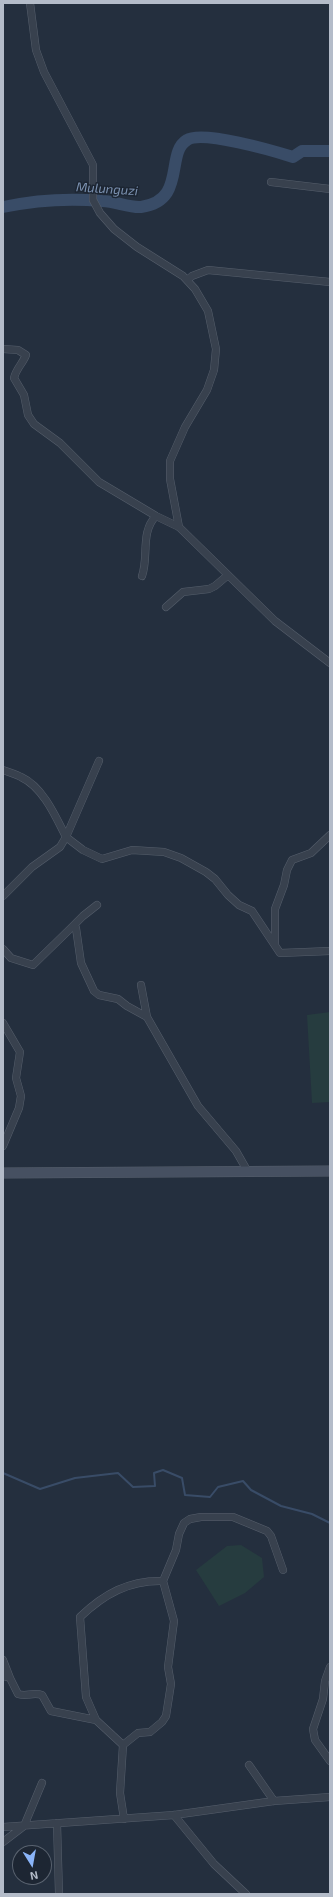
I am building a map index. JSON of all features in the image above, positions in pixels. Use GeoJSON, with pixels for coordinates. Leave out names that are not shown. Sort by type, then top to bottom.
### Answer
{"type":"FeatureCollection","features":[{"type":"Feature","properties":{"kind":"main road"},"geometry":{"type":"LineString","coordinates":[[3,1173],[330,1171]]}},
{"type":"Feature","properties":{"kind":"street"},"geometry":{"type":"LineString","coordinates":[[30,3],[36,50],[44,72],[73,124],[93,165],[93,200],[100,212],[114,229],[137,247],[183,276],[195,289],[208,311],[216,349],[214,370],[207,390],[185,427],[170,461],[170,479],[179,527]]}},
{"type":"Feature","properties":{"kind":"street"},"geometry":{"type":"LineString","coordinates":[[271,182],[330,189]]}},
{"type":"Feature","properties":{"kind":"street"},"geometry":{"type":"LineString","coordinates":[[187,280],[192,276],[208,270],[330,282]]}},
{"type":"Feature","properties":{"kind":"street"},"geometry":{"type":"LineString","coordinates":[[3,349],[18,350],[26,354],[24,361],[15,372],[14,378],[24,395],[30,421],[70,451],[99,482],[156,516],[179,527],[275,621],[330,663]]}},
{"type":"Feature","properties":{"kind":"street"},"geometry":{"type":"LineString","coordinates":[[142,576],[145,566],[148,529],[156,516]]}},
{"type":"Feature","properties":{"kind":"street"},"geometry":{"type":"LineString","coordinates":[[166,607],[184,592],[209,589],[228,575]]}},
{"type":"Feature","properties":{"kind":"street"},"geometry":{"type":"LineString","coordinates":[[3,896],[18,883],[25,874],[60,847],[66,837],[99,761]]}},
{"type":"Feature","properties":{"kind":"street"},"geometry":{"type":"LineString","coordinates":[[3,770],[21,776],[32,785],[50,806],[66,837],[83,850],[102,859],[132,850],[164,852],[181,858],[211,876],[239,905],[252,911],[280,953],[330,952]]}},
{"type":"Feature","properties":{"kind":"street"},"geometry":{"type":"LineString","coordinates":[[275,946],[275,908],[284,885],[287,870],[292,860],[311,853],[330,835]]}},
{"type":"Feature","properties":{"kind":"street"},"geometry":{"type":"LineString","coordinates":[[3,949],[11,958],[33,965],[83,916],[97,905]]}},
{"type":"Feature","properties":{"kind":"street"},"geometry":{"type":"LineString","coordinates":[[71,928],[77,930],[81,963],[94,991],[99,995],[118,999],[127,1006],[147,1017]]}},
{"type":"Feature","properties":{"kind":"street"},"geometry":{"type":"LineString","coordinates":[[141,984],[147,1017],[198,1106],[236,1151],[248,1172]]}},
{"type":"Feature","properties":{"kind":"street"},"geometry":{"type":"LineString","coordinates":[[3,1023],[20,1052],[16,1078],[21,1096],[18,1111],[3,1146]]}},
{"type":"Feature","properties":{"kind":"street"},"geometry":{"type":"LineString","coordinates":[[124,1819],[120,1793],[123,1745],[138,1733],[150,1732],[162,1722],[166,1716],[171,1684],[168,1667],[174,1621],[163,1581],[176,1550],[179,1534],[184,1523],[190,1519],[212,1516],[237,1517],[267,1531],[271,1536],[283,1570]]}},
{"type":"Feature","properties":{"kind":"street"},"geometry":{"type":"LineString","coordinates":[[123,1745],[96,1720],[86,1698],[80,1617],[91,1605],[135,1582],[163,1581]]}},
{"type":"Feature","properties":{"kind":"street"},"geometry":{"type":"LineString","coordinates":[[3,1660],[6,1677],[18,1694],[23,1695],[34,1693],[42,1696],[51,1711],[96,1720]]}},
{"type":"Feature","properties":{"kind":"street"},"geometry":{"type":"LineString","coordinates":[[330,1667],[325,1681],[323,1699],[313,1729],[315,1740],[330,1761]]}},
{"type":"Feature","properties":{"kind":"street"},"geometry":{"type":"LineString","coordinates":[[249,1765],[274,1801]]}},
{"type":"Feature","properties":{"kind":"street"},"geometry":{"type":"LineString","coordinates":[[3,1842],[24,1826],[42,1783]]}},
{"type":"Feature","properties":{"kind":"street"},"geometry":{"type":"LineString","coordinates":[[3,1827],[174,1815],[274,1801],[330,1797]]}},
{"type":"Feature","properties":{"kind":"street"},"geometry":{"type":"LineString","coordinates":[[174,1815],[214,1864],[246,1894]]}},
{"type":"Feature","properties":{"kind":"street"},"geometry":{"type":"LineString","coordinates":[[57,1823],[59,1894]]}},
{"type":"Feature","properties":{"kind":"green space"},"geometry":{"type":"Polygon","coordinates":[[[330,1012],[330,1102],[312,1103],[307,1015],[330,1012]]]}},
{"type":"Feature","properties":{"kind":"green space"},"geometry":{"type":"Polygon","coordinates":[[[241,1545],[262,1558],[264,1577],[245,1593],[219,1606],[196,1570],[227,1546],[241,1545]]]}},
{"type":"Feature","properties":{"kind":"waterway","name":"Mulunguzi"},"geometry":{"type":"LineString","coordinates":[[3,207],[40,201],[65,200],[107,201],[136,207],[155,203],[164,196],[170,187],[177,155],[181,146],[187,140],[195,138],[222,139],[238,142],[293,157],[302,151],[330,151]]}},
{"type":"Feature","properties":{"kind":"waterway"},"geometry":{"type":"LineString","coordinates":[[3,1473],[40,1489],[75,1478],[118,1473],[133,1487],[155,1486],[154,1473],[163,1470],[182,1478],[185,1495],[210,1497],[218,1487],[243,1481],[251,1490],[281,1506],[312,1514],[330,1523]]}}]}
